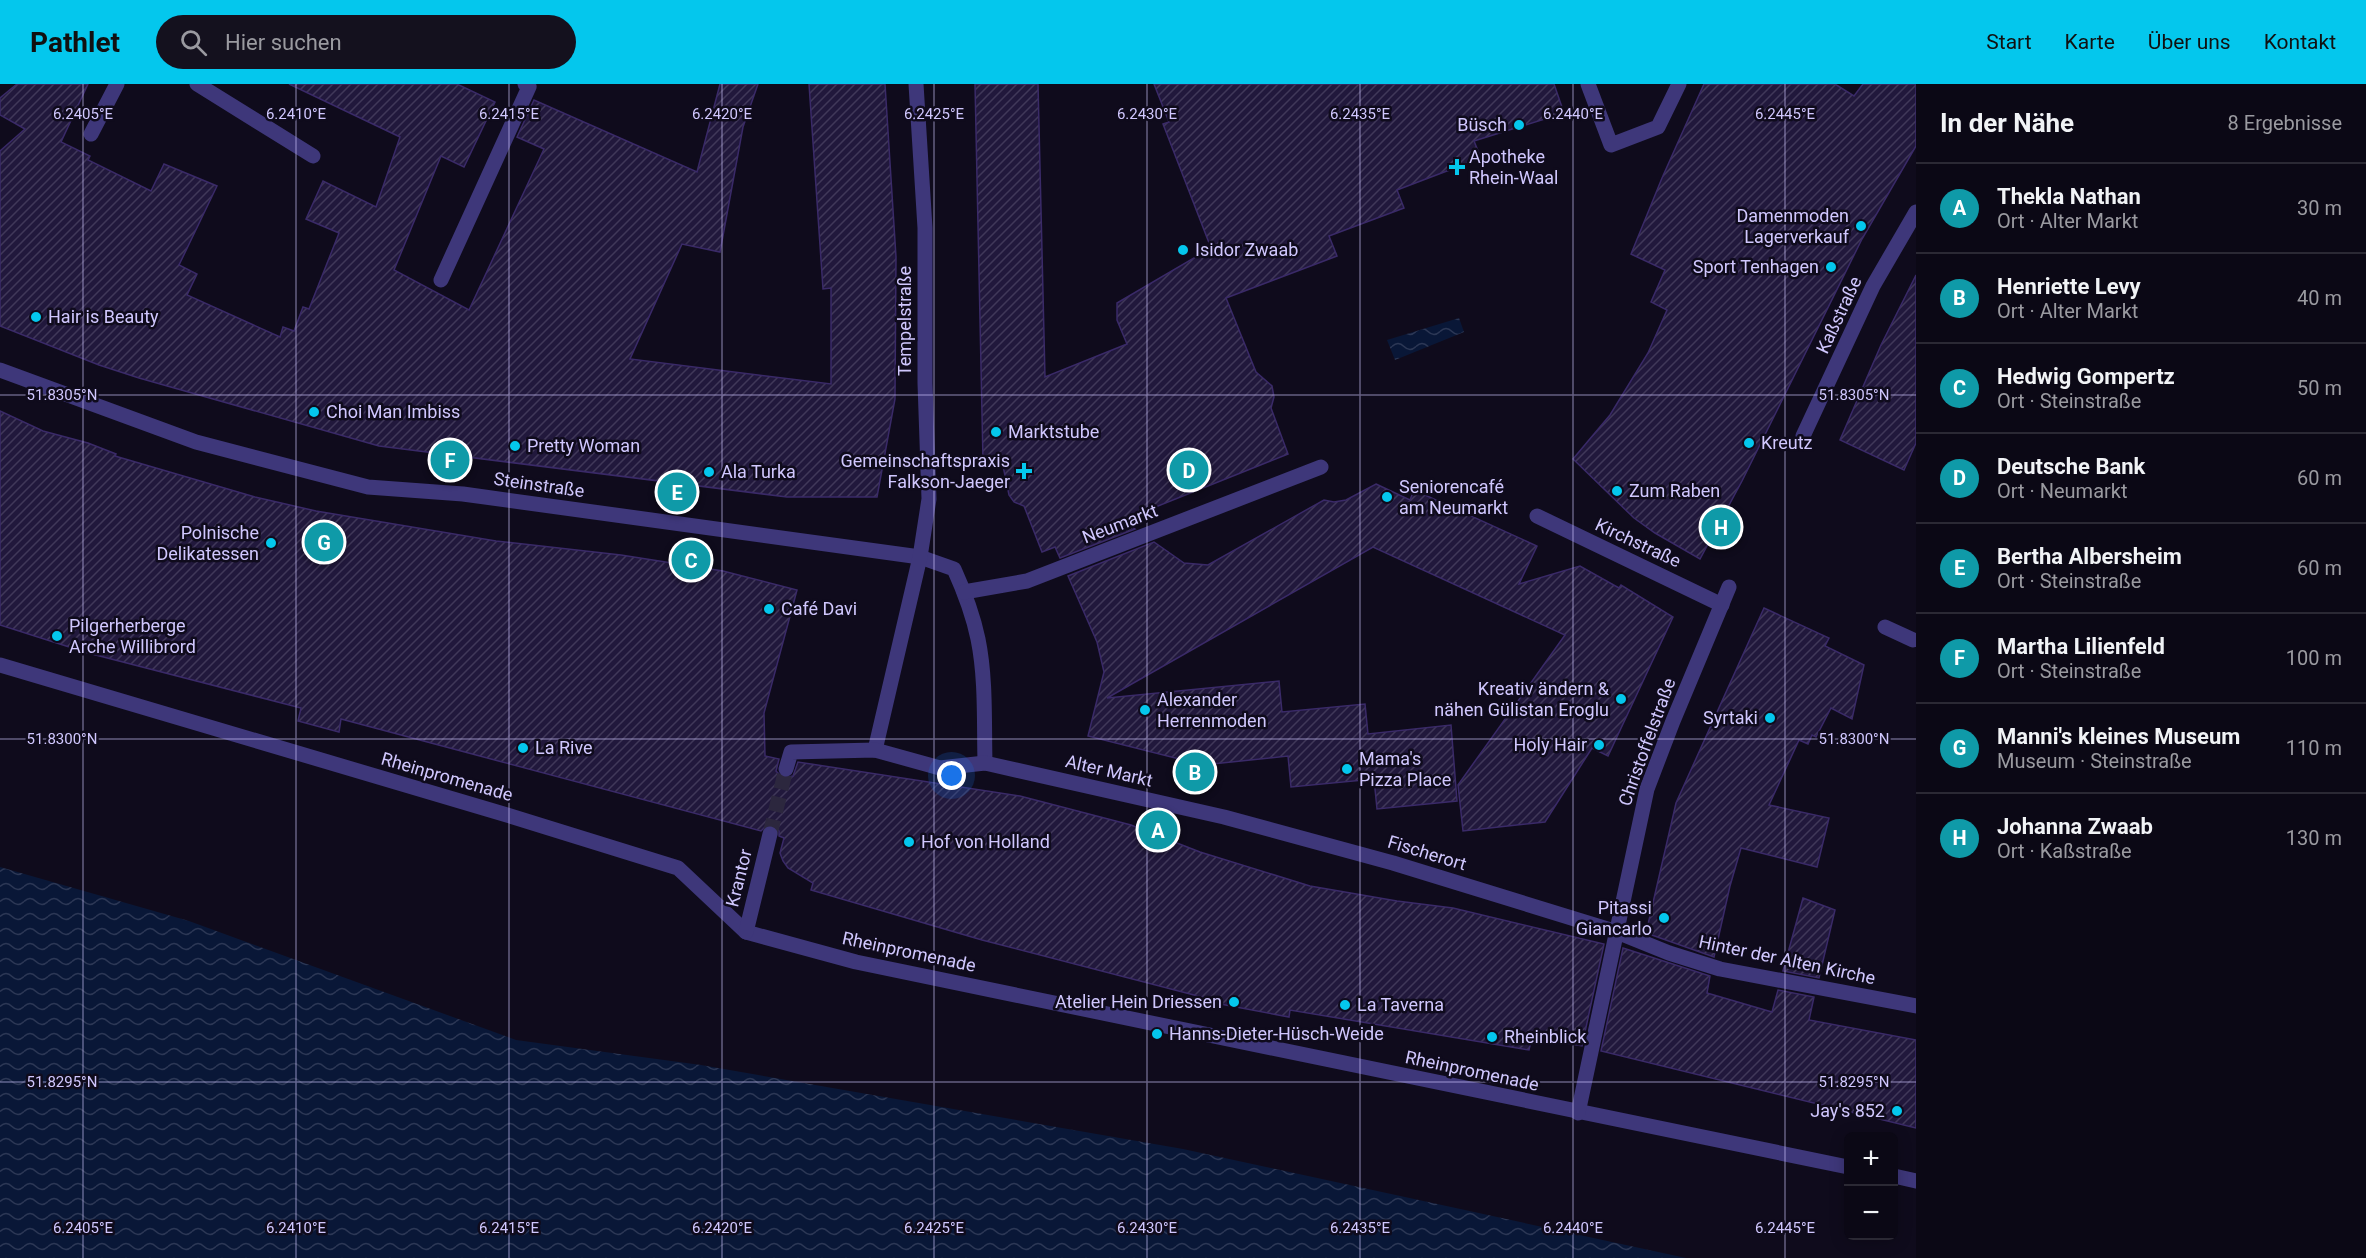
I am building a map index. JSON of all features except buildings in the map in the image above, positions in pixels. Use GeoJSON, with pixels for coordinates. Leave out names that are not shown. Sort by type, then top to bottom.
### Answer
{"type":"FeatureCollection","features":[{"type":"Feature","properties":{"kind":"street"},"geometry":{"type":"LineString","coordinates":[[91,134],[117,84]]}},
{"type":"Feature","properties":{"kind":"street"},"geometry":{"type":"LineString","coordinates":[[197,84],[313,156]]}},
{"type":"Feature","properties":{"kind":"street"},"geometry":{"type":"LineString","coordinates":[[441,280],[528,87],[525,84]]}},
{"type":"Feature","properties":{"kind":"street","name":"Tempelstraße"},"geometry":{"type":"LineString","coordinates":[[916,84],[925,228],[925,384],[929,499],[920,556]]}},
{"type":"Feature","properties":{"kind":"street"},"geometry":{"type":"LineString","coordinates":[[1588,84],[1611,145],[1658,127],[1679,84]]}},
{"type":"Feature","properties":{"kind":"street","name":"Kaßstraße"},"geometry":{"type":"LineString","coordinates":[[1803,436],[1873,286],[1916,212]]}},
{"type":"Feature","properties":{"kind":"street","name":"Steinstraße"},"geometry":{"type":"LineString","coordinates":[[0,370],[196,442],[368,487],[463,494],[920,556],[954,569],[964,592]]}},
{"type":"Feature","properties":{"kind":"street","name":"Neumarkt"},"geometry":{"type":"LineString","coordinates":[[964,592],[1027,581],[1321,467]]}},
{"type":"Feature","properties":{"kind":"street","name":"Kirchstraße"},"geometry":{"type":"LineString","coordinates":[[1537,516],[1722,605]]}},
{"type":"Feature","properties":{"kind":"street"},"geometry":{"type":"LineString","coordinates":[[875,750],[920,556]]}},
{"type":"Feature","properties":{"kind":"street"},"geometry":{"type":"LineString","coordinates":[[1722,605],[1729,587]]}},
{"type":"Feature","properties":{"kind":"street"},"geometry":{"type":"LineString","coordinates":[[964,592],[978,640],[985,763]]}},
{"type":"Feature","properties":{"kind":"street","name":"Christoffelstraße"},"geometry":{"type":"LineString","coordinates":[[1578,1113],[1647,789],[1722,605]]}},
{"type":"Feature","properties":{"kind":"street"},"geometry":{"type":"LineString","coordinates":[[1886,627],[1913,640]]}},
{"type":"Feature","properties":{"kind":"street","name":"Rheinpromenade"},"geometry":{"type":"LineString","coordinates":[[0,665],[678,868],[746,932],[856,962],[1844,1166]]}},
{"type":"Feature","properties":{"kind":"street","name":"Alter Markt"},"geometry":{"type":"LineString","coordinates":[[786,769],[791,752],[875,750],[940,768],[985,763],[1224,817]]}},
{"type":"Feature","properties":{"kind":"street","name":"Fischerort"},"geometry":{"type":"LineString","coordinates":[[1224,817],[1393,863],[1617,932]]}},
{"type":"Feature","properties":{"kind":"street","name":"Krantor"},"geometry":{"type":"LineString","coordinates":[[746,932],[770,834]]}},
{"type":"Feature","properties":{"kind":"street","name":"Hinter der Alten Kirche"},"geometry":{"type":"LineString","coordinates":[[1617,932],[1669,954],[1720,969],[1916,1006]]}},
{"type":"Feature","properties":{"kind":"street"},"geometry":{"type":"LineString","coordinates":[[1898,1177],[1916,1181]]}},
{"type":"Feature","properties":{"kind":"water"},"geometry":{"type":"Polygon","coordinates":[[[1459,318],[1464,332],[1395,360],[1387,340],[1459,318]]]}},
{"type":"Feature","properties":{"kind":"water"},"geometry":{"type":"Polygon","coordinates":[[[0,867],[189,921],[516,1040],[701,1065],[1183,1149],[1686,1258],[0,1258],[0,867]]]}},
{"type":"Feature","properties":{"kind":"tunnel"},"geometry":{"type":"LineString","coordinates":[[770,834],[786,769]]}},
{"type":"Feature","properties":{"kind":"place","name":"Büsch"},"geometry":{"type":"Point","coordinates":[1519,125]}},
{"type":"Feature","properties":{"kind":"place","name":"Apotheke Rhein-Waal"},"geometry":{"type":"Point","coordinates":[1457,167]}},
{"type":"Feature","properties":{"kind":"place","name":"Damenmoden Lagerverkauf"},"geometry":{"type":"Point","coordinates":[1861,226]}},
{"type":"Feature","properties":{"kind":"place","name":"Isidor Zwaab"},"geometry":{"type":"Point","coordinates":[1183,250]}},
{"type":"Feature","properties":{"kind":"place","name":"Sport Tenhagen"},"geometry":{"type":"Point","coordinates":[1831,267]}},
{"type":"Feature","properties":{"kind":"place","name":"Hair is Beauty"},"geometry":{"type":"Point","coordinates":[36,317]}},
{"type":"Feature","properties":{"kind":"place","name":"Choi Man Imbiss"},"geometry":{"type":"Point","coordinates":[314,412]}},
{"type":"Feature","properties":{"kind":"place","name":"Marktstube"},"geometry":{"type":"Point","coordinates":[996,432]}},
{"type":"Feature","properties":{"kind":"place","name":"Kreutz"},"geometry":{"type":"Point","coordinates":[1749,443]}},
{"type":"Feature","properties":{"kind":"place","name":"Pretty Woman"},"geometry":{"type":"Point","coordinates":[515,446]}},
{"type":"Feature","properties":{"kind":"place","name":"Martha Lilienfeld"},"geometry":{"type":"Point","coordinates":[450,460]}},
{"type":"Feature","properties":{"kind":"place","name":"Deutsche Bank"},"geometry":{"type":"Point","coordinates":[1189,470]}},
{"type":"Feature","properties":{"kind":"place","name":"Gemeinschaftspraxis Falkson-Jaeger"},"geometry":{"type":"Point","coordinates":[1024,471]}},
{"type":"Feature","properties":{"kind":"place","name":"Ala Turka"},"geometry":{"type":"Point","coordinates":[709,472]}},
{"type":"Feature","properties":{"kind":"place","name":"Zum Raben"},"geometry":{"type":"Point","coordinates":[1617,491]}},
{"type":"Feature","properties":{"kind":"place","name":"Bertha Albersheim"},"geometry":{"type":"Point","coordinates":[677,492]}},
{"type":"Feature","properties":{"kind":"place","name":"Seniorencafé am Neumarkt"},"geometry":{"type":"Point","coordinates":[1387,497]}},
{"type":"Feature","properties":{"kind":"place","name":"Johanna Zwaab"},"geometry":{"type":"Point","coordinates":[1721,527]}},
{"type":"Feature","properties":{"kind":"place","name":"Manni's kleines Museum"},"geometry":{"type":"Point","coordinates":[324,542]}},
{"type":"Feature","properties":{"kind":"place","name":"Polnische Delikatessen"},"geometry":{"type":"Point","coordinates":[271,543]}},
{"type":"Feature","properties":{"kind":"place","name":"Hedwig Gompertz"},"geometry":{"type":"Point","coordinates":[691,560]}},
{"type":"Feature","properties":{"kind":"place","name":"Café Davi"},"geometry":{"type":"Point","coordinates":[769,609]}},
{"type":"Feature","properties":{"kind":"place","name":"Pilgerherberge Arche Willibrord"},"geometry":{"type":"Point","coordinates":[57,636]}},
{"type":"Feature","properties":{"kind":"place","name":"Kreativ ändern & nähen Gülistan Eroglu"},"geometry":{"type":"Point","coordinates":[1621,699]}},
{"type":"Feature","properties":{"kind":"place","name":"Alexander Herrenmoden"},"geometry":{"type":"Point","coordinates":[1145,710]}},
{"type":"Feature","properties":{"kind":"place","name":"Syrtaki"},"geometry":{"type":"Point","coordinates":[1770,718]}},
{"type":"Feature","properties":{"kind":"place","name":"Holy Hair"},"geometry":{"type":"Point","coordinates":[1599,745]}},
{"type":"Feature","properties":{"kind":"place","name":"La Rive"},"geometry":{"type":"Point","coordinates":[523,748]}},
{"type":"Feature","properties":{"kind":"place","name":"Mama's Pizza Place"},"geometry":{"type":"Point","coordinates":[1347,769]}},
{"type":"Feature","properties":{"kind":"place","name":"Henriette Levy"},"geometry":{"type":"Point","coordinates":[1195,772]}},
{"type":"Feature","properties":{"kind":"place","name":"Thekla Nathan"},"geometry":{"type":"Point","coordinates":[1158,830]}},
{"type":"Feature","properties":{"kind":"place","name":"Hof von Holland"},"geometry":{"type":"Point","coordinates":[909,842]}},
{"type":"Feature","properties":{"kind":"place","name":"Pitassi Giancarlo"},"geometry":{"type":"Point","coordinates":[1664,918]}},
{"type":"Feature","properties":{"kind":"place","name":"Atelier Hein Driessen"},"geometry":{"type":"Point","coordinates":[1234,1002]}},
{"type":"Feature","properties":{"kind":"place","name":"La Taverna"},"geometry":{"type":"Point","coordinates":[1345,1005]}},
{"type":"Feature","properties":{"kind":"place","name":"Hanns-Dieter-Hüsch-Weide"},"geometry":{"type":"Point","coordinates":[1157,1034]}},
{"type":"Feature","properties":{"kind":"place","name":"Rheinblick"},"geometry":{"type":"Point","coordinates":[1492,1037]}},
{"type":"Feature","properties":{"kind":"place","name":"Jay's 852"},"geometry":{"type":"Point","coordinates":[1897,1111]}}]}
